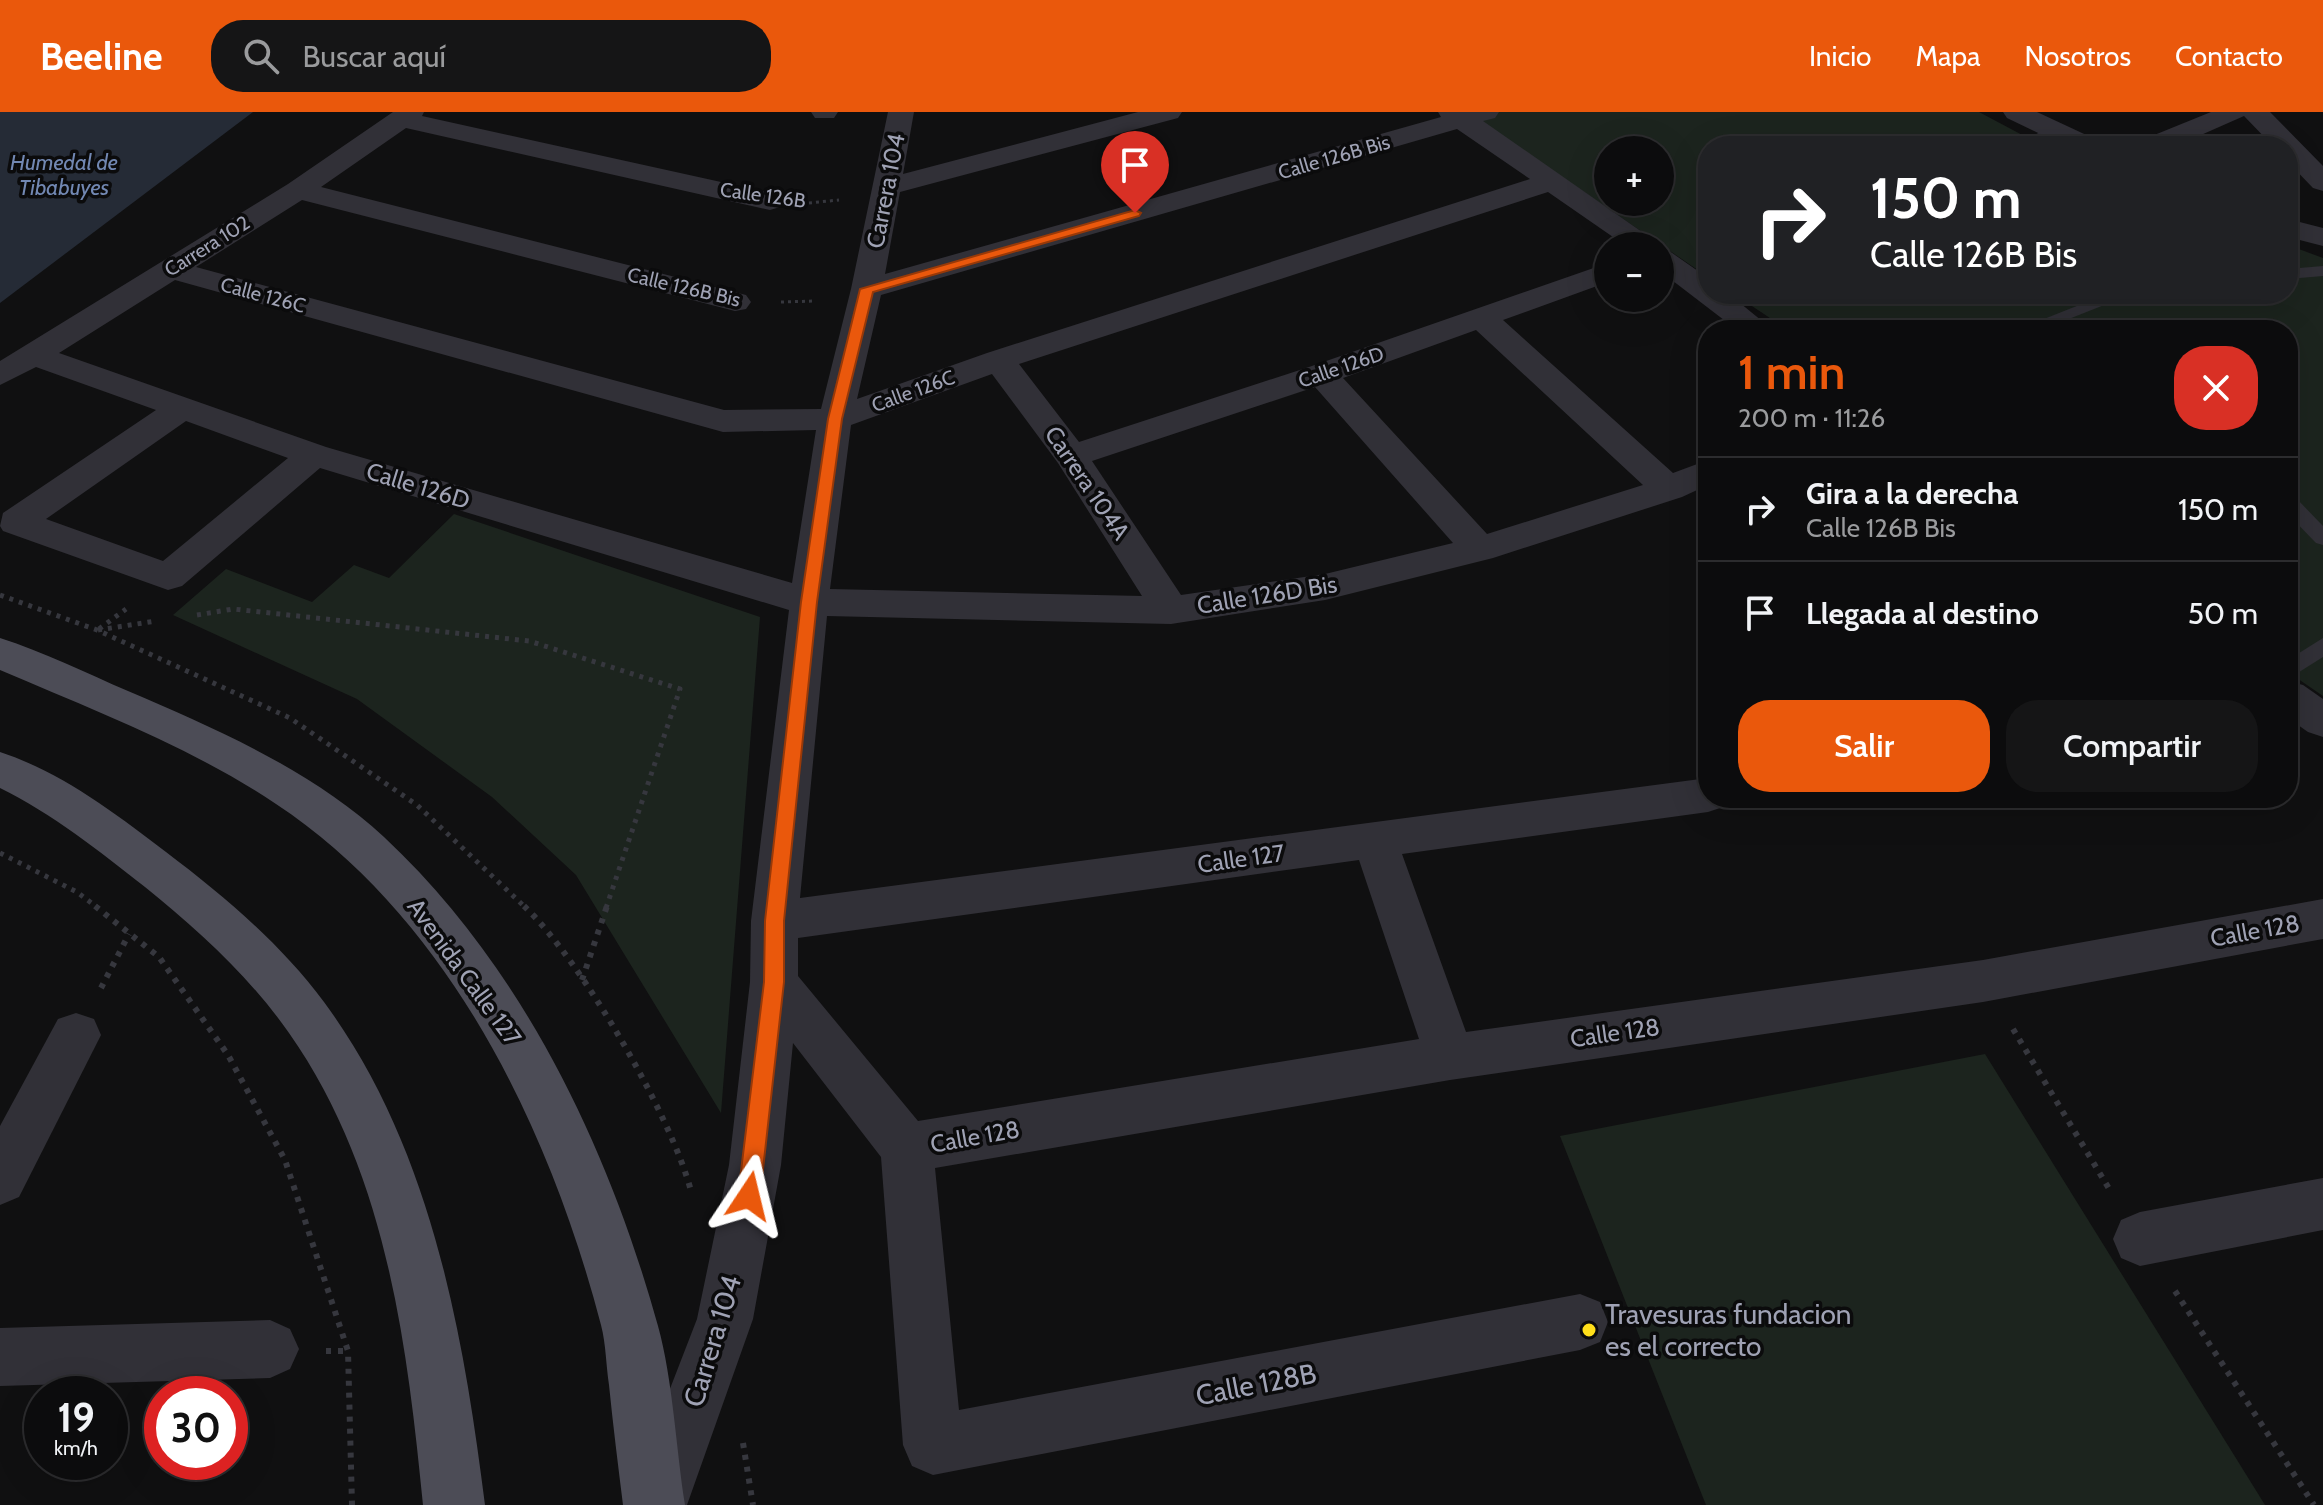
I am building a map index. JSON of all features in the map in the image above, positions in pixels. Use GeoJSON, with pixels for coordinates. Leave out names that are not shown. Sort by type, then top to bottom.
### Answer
{"type":"FeatureCollection","features":[{"type":"Feature","properties":{"kind":"main road","name":"Avenida Calle 127"},"geometry":{"type":"LineString","coordinates":[[0,653],[188,734],[292,792],[367,849],[421,908],[481,987],[530,1063],[580,1175],[630,1328],[655,1505]]}},
{"type":"Feature","properties":{"kind":"main road"},"geometry":{"type":"LineString","coordinates":[[0,769],[35,785],[94,821],[193,897],[251,950],[324,1043],[372,1139],[414,1260],[435,1348],[454,1505]]}},
{"type":"Feature","properties":{"kind":"street","name":"Carrera 104"},"geometry":{"type":"LineString","coordinates":[[655,1505],[725,1319],[755,1165],[774,982],[774,921],[809,602],[835,419],[867,289],[901,112]]}},
{"type":"Feature","properties":{"kind":"street"},"geometry":{"type":"LineString","coordinates":[[886,187],[1169,112]]}},
{"type":"Feature","properties":{"kind":"street"},"geometry":{"type":"LineString","coordinates":[[2016,112],[2065,136]]}},
{"type":"Feature","properties":{"kind":"street"},"geometry":{"type":"LineString","coordinates":[[2176,136],[2234,112]]}},
{"type":"Feature","properties":{"kind":"street"},"geometry":{"type":"LineString","coordinates":[[2255,112],[2279,136]]}},
{"type":"Feature","properties":{"kind":"street"},"geometry":{"type":"LineString","coordinates":[[1467,115],[1626,232]]}},
{"type":"Feature","properties":{"kind":"street","name":"Calle 126B Bis"},"geometry":{"type":"LineString","coordinates":[[867,289],[1467,115]]}},
{"type":"Feature","properties":{"kind":"street","name":"Carrera 102"},"geometry":{"type":"LineString","coordinates":[[0,375],[298,190],[406,116]]}},
{"type":"Feature","properties":{"kind":"street","name":"Calle 126B"},"geometry":{"type":"LineString","coordinates":[[406,116],[770,201]]}},
{"type":"Feature","properties":{"kind":"street"},"geometry":{"type":"LineString","coordinates":[[2298,154],[2320,176]]}},
{"type":"Feature","properties":{"kind":"street","name":"Calle 126C"},"geometry":{"type":"LineString","coordinates":[[170,269],[723,421],[835,419],[999,360],[1553,181]]}},
{"type":"Feature","properties":{"kind":"street","name":"Calle 126B Bis"},"geometry":{"type":"LineString","coordinates":[[298,190],[735,302]]}},
{"type":"Feature","properties":{"kind":"street"},"geometry":{"type":"LineString","coordinates":[[2298,231],[2323,237]]}},
{"type":"Feature","properties":{"kind":"street"},"geometry":{"type":"LineString","coordinates":[[1674,267],[1698,285]]}},
{"type":"Feature","properties":{"kind":"street","name":"Calle 126D"},"geometry":{"type":"LineString","coordinates":[[1071,456],[1321,374],[1594,277]]}},
{"type":"Feature","properties":{"kind":"street"},"geometry":{"type":"LineString","coordinates":[[1722,304],[1744,320]]}},
{"type":"Feature","properties":{"kind":"street"},"geometry":{"type":"LineString","coordinates":[[1481,317],[1669,489]]}},
{"type":"Feature","properties":{"kind":"street","name":"Calle 126D"},"geometry":{"type":"LineString","coordinates":[[31,354],[314,455],[809,602]]}},
{"type":"Feature","properties":{"kind":"street","name":"Carrera 104A"},"geometry":{"type":"LineString","coordinates":[[999,360],[1071,456],[1171,610]]}},
{"type":"Feature","properties":{"kind":"street"},"geometry":{"type":"LineString","coordinates":[[1321,374],[1480,549]]}},
{"type":"Feature","properties":{"kind":"street"},"geometry":{"type":"LineString","coordinates":[[182,408],[16,522],[168,577],[314,455]]}},
{"type":"Feature","properties":{"kind":"street","name":"Calle 126D Bis"},"geometry":{"type":"LineString","coordinates":[[809,602],[1171,610],[1325,587],[1480,549],[1669,489],[1698,476]]}},
{"type":"Feature","properties":{"kind":"street","name":"Calle 127"},"geometry":{"type":"LineString","coordinates":[[774,921],[1698,796]]}},
{"type":"Feature","properties":{"kind":"street"},"geometry":{"type":"LineString","coordinates":[[1375,842],[1450,1057]]}},
{"type":"Feature","properties":{"kind":"street","name":"Calle 128"},"geometry":{"type":"LineString","coordinates":[[907,1148],[1450,1057],[1983,981],[2323,919]]}},
{"type":"Feature","properties":{"kind":"street"},"geometry":{"type":"LineString","coordinates":[[774,982],[907,1148]]}},
{"type":"Feature","properties":{"kind":"street"},"geometry":{"type":"LineString","coordinates":[[0,1179],[76,1035]]}},
{"type":"Feature","properties":{"kind":"street","name":"Calle 128B"},"geometry":{"type":"LineString","coordinates":[[907,1148],[933,1445],[1580,1322]]}},
{"type":"Feature","properties":{"kind":"street"},"geometry":{"type":"LineString","coordinates":[[2140,1239],[2323,1204]]}},
{"type":"Feature","properties":{"kind":"street"},"geometry":{"type":"LineString","coordinates":[[0,1357],[270,1349]]}},
{"type":"Feature","properties":{"kind":"lane"},"geometry":{"type":"LineString","coordinates":[[2040,136],[2052,130]]}},
{"type":"Feature","properties":{"kind":"lane"},"geometry":{"type":"LineString","coordinates":[[2298,273],[2323,271]]}},
{"type":"Feature","properties":{"kind":"lane"},"geometry":{"type":"LineString","coordinates":[[2052,320],[2096,304]]}},
{"type":"Feature","properties":{"kind":"lane"},"geometry":{"type":"LineString","coordinates":[[2298,512],[2323,538]]}},
{"type":"Feature","properties":{"kind":"lane"},"geometry":{"type":"LineString","coordinates":[[2298,664],[2323,646]]}},
{"type":"Feature","properties":{"kind":"path","name":"Calle 126B"},"geometry":{"type":"LineString","coordinates":[[770,201],[824,204],[886,187]]}},
{"type":"Feature","properties":{"kind":"path","name":"Calle 126B Bis"},"geometry":{"type":"LineString","coordinates":[[735,302],[809,303],[867,289]]}},
{"type":"Feature","properties":{"kind":"path"},"geometry":{"type":"LineString","coordinates":[[187,616],[233,609],[529,641],[680,689],[582,980]]}},
{"type":"Feature","properties":{"kind":"path"},"geometry":{"type":"LineString","coordinates":[[97,630],[157,621]]}},
{"type":"Feature","properties":{"kind":"path"},"geometry":{"type":"LineString","coordinates":[[0,853],[77,892],[159,957],[228,1055],[285,1160],[348,1351],[352,1505]]}},
{"type":"Feature","properties":{"kind":"path"},"geometry":{"type":"LineString","coordinates":[[76,1035],[129,934]]}},
{"type":"Feature","properties":{"kind":"shaded area"},"geometry":{"type":"Polygon","coordinates":[[[1467,112],[1979,112],[2024,136],[1698,136],[1698,270],[1674,254],[1674,232],[1642,232],[1619,216],[1674,216],[1674,136],[1594,136],[1594,199],[1467,112]]]}},
{"type":"Feature","properties":{"kind":"shaded area"},"geometry":{"type":"Polygon","coordinates":[[[2298,249],[2323,258],[2323,696],[2298,679],[2298,320],[1773,320],[1749,304],[2298,304],[2298,249]]]}},
{"type":"Feature","properties":{"kind":"shaded area"},"geometry":{"type":"Polygon","coordinates":[[[454,514],[760,617],[721,1113],[576,875],[492,797],[357,699],[173,615],[226,569],[312,602],[354,565],[389,578],[454,514]]]}},
{"type":"Feature","properties":{"kind":"shaded area"},"geometry":{"type":"Polygon","coordinates":[[[1985,1054],[2265,1505],[1706,1505],[1560,1136],[1985,1054]]]}},
{"type":"Feature","properties":{"kind":"water","name":"Humedal de Tibabuyes"},"geometry":{"type":"Polygon","coordinates":[[[0,112],[253,112],[0,303],[0,112]]]}},
{"type":"Feature","properties":{"kind":"place","name":"Travesuras fundacion es el correcto"},"geometry":{"type":"Point","coordinates":[1589,1330]}},
{"type":"Feature","properties":{"kind":"route"},"geometry":{"type":"LineString","coordinates":[[749,1196],[774,982],[774,921],[809,602],[835,419],[867,289],[1135,213]]}}]}
